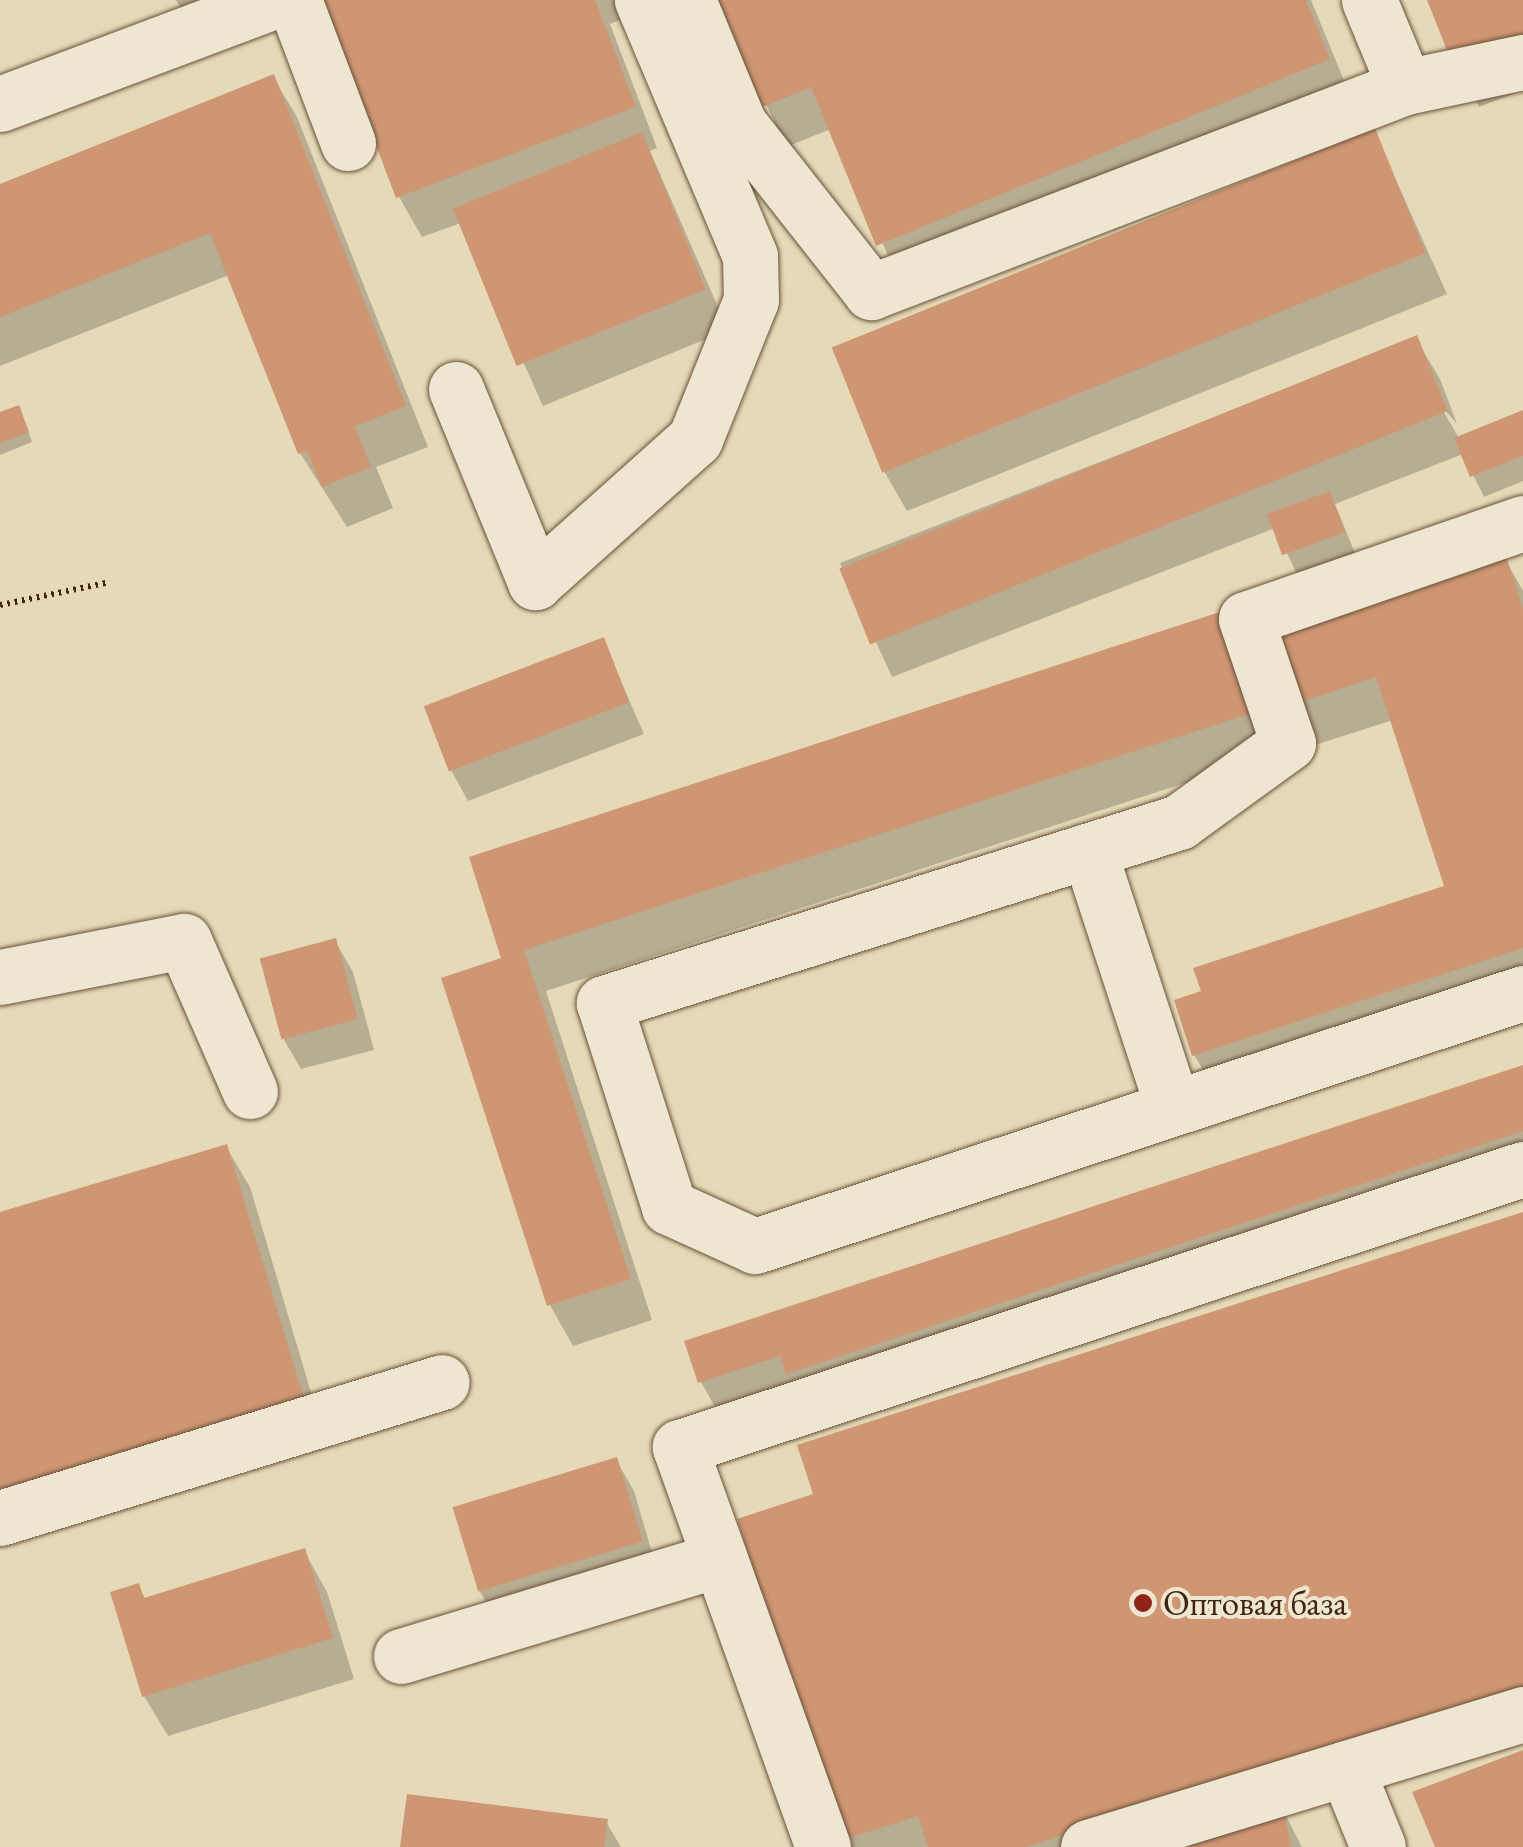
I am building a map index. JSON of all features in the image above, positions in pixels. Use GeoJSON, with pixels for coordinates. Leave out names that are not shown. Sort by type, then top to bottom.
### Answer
{"type":"FeatureCollection","features":[{"type":"Feature","properties":{"kind":"lane"},"geometry":{"type":"LineString","coordinates":[[0,104],[276,0]]}},
{"type":"Feature","properties":{"kind":"lane"},"geometry":{"type":"LineString","coordinates":[[294,0],[348,144]]}},
{"type":"Feature","properties":{"kind":"lane"},"geometry":{"type":"LineString","coordinates":[[456,389],[535,582],[695,439],[750,300],[750,256],[642,0]]}},
{"type":"Feature","properties":{"kind":"lane"},"geometry":{"type":"LineString","coordinates":[[688,0],[739,124],[871,292],[1405,86],[1523,62]]}},
{"type":"Feature","properties":{"kind":"lane"},"geometry":{"type":"LineString","coordinates":[[1369,0],[1405,86]]}},
{"type":"Feature","properties":{"kind":"lane"},"geometry":{"type":"LineString","coordinates":[[1523,524],[1246,619],[1288,743],[1179,822],[604,1003],[670,1206],[755,1246],[1523,993]]}},
{"type":"Feature","properties":{"kind":"lane"},"geometry":{"type":"LineString","coordinates":[[1089,851],[1173,1108]]}},
{"type":"Feature","properties":{"kind":"lane"},"geometry":{"type":"LineString","coordinates":[[0,977],[184,941],[250,1090]]}},
{"type":"Feature","properties":{"kind":"lane"},"geometry":{"type":"LineString","coordinates":[[823,1847],[680,1447],[1523,1168]]}},
{"type":"Feature","properties":{"kind":"lane"},"geometry":{"type":"LineString","coordinates":[[0,1518],[442,1382]]}},
{"type":"Feature","properties":{"kind":"lane"},"geometry":{"type":"LineString","coordinates":[[401,1656],[720,1559]]}},
{"type":"Feature","properties":{"kind":"lane"},"geometry":{"type":"LineString","coordinates":[[1088,1847],[1523,1714]]}},
{"type":"Feature","properties":{"kind":"lane"},"geometry":{"type":"LineString","coordinates":[[1346,1768],[1378,1847]]}},
{"type":"Feature","properties":{"kind":"path"},"geometry":{"type":"LineString","coordinates":[[0,605],[110,582]]}},
{"type":"Feature","properties":{"kind":"building"},"geometry":{"type":"Polygon","coordinates":[[[321,0],[595,0],[636,107],[396,198],[321,0]]]}},
{"type":"Feature","properties":{"kind":"building"},"geometry":{"type":"Polygon","coordinates":[[[716,0],[1306,0],[1330,59],[876,246],[811,87],[760,108],[716,0]]]}},
{"type":"Feature","properties":{"kind":"building"},"geometry":{"type":"Polygon","coordinates":[[[1427,0],[1523,0],[1523,40],[1454,68],[1427,0]]]}},
{"type":"Feature","properties":{"kind":"building"},"geometry":{"type":"Polygon","coordinates":[[[274,74],[406,406],[355,426],[371,467],[322,487],[307,451],[298,454],[210,233],[0,317],[0,184],[274,74]]]}},
{"type":"Feature","properties":{"kind":"building"},"geometry":{"type":"Polygon","coordinates":[[[1375,128],[1426,253],[882,473],[832,348],[1375,128]]]}},
{"type":"Feature","properties":{"kind":"building"},"geometry":{"type":"Polygon","coordinates":[[[642,132],[706,290],[517,366],[453,208],[642,132]]]}},
{"type":"Feature","properties":{"kind":"building"},"geometry":{"type":"Polygon","coordinates":[[[1417,335],[1448,411],[870,644],[839,568],[1417,335]]]}},
{"type":"Feature","properties":{"kind":"building"},"geometry":{"type":"Polygon","coordinates":[[[19,405],[29,432],[0,443],[0,412],[19,405]]]}},
{"type":"Feature","properties":{"kind":"building"},"geometry":{"type":"Polygon","coordinates":[[[1523,410],[1523,456],[1470,477],[1454,438],[1523,410]]]}},
{"type":"Feature","properties":{"kind":"building"},"geometry":{"type":"Polygon","coordinates":[[[1330,491],[1345,532],[1282,555],[1267,514],[1330,491]]]}},
{"type":"Feature","properties":{"kind":"building"},"geometry":{"type":"Polygon","coordinates":[[[1506,556],[1523,609],[1523,948],[1192,1056],[1174,1000],[1201,991],[1193,968],[1444,886],[1376,677],[1289,706],[1266,634],[1506,556]]]}},
{"type":"Feature","properties":{"kind":"building"},"geometry":{"type":"Polygon","coordinates":[[[1226,610],[1258,711],[524,950],[631,1279],[547,1306],[441,978],[501,958],[469,857],[1226,610]]]}},
{"type":"Feature","properties":{"kind":"building"},"geometry":{"type":"Polygon","coordinates":[[[604,637],[629,702],[449,772],[424,706],[604,637]]]}},
{"type":"Feature","properties":{"kind":"building"},"geometry":{"type":"Polygon","coordinates":[[[336,938],[358,1019],[281,1040],[260,958],[336,938]]]}},
{"type":"Feature","properties":{"kind":"building"},"geometry":{"type":"Polygon","coordinates":[[[1523,1065],[1523,1131],[786,1374],[780,1356],[698,1383],[684,1341],[1523,1065]]]}},
{"type":"Feature","properties":{"kind":"building"},"geometry":{"type":"Polygon","coordinates":[[[227,1144],[305,1402],[0,1494],[0,1212],[227,1144]]]}},
{"type":"Feature","properties":{"kind":"building","name":"Оптовая база"},"geometry":{"type":"Polygon","coordinates":[[[1523,1212],[1523,1687],[1026,1847],[928,1847],[918,1816],[840,1841],[737,1519],[813,1494],[797,1445],[1523,1212]]]}},
{"type":"Feature","properties":{"kind":"building"},"geometry":{"type":"Polygon","coordinates":[[[617,1457],[643,1541],[478,1591],[453,1507],[617,1457]]]}},
{"type":"Feature","properties":{"kind":"building"},"geometry":{"type":"Polygon","coordinates":[[[305,1548],[333,1638],[142,1697],[110,1592],[139,1583],[144,1598],[305,1548]]]}},
{"type":"Feature","properties":{"kind":"building"},"geometry":{"type":"Polygon","coordinates":[[[1523,1750],[1523,1847],[1435,1847],[1412,1792],[1523,1750]]]}},
{"type":"Feature","properties":{"kind":"building"},"geometry":{"type":"Polygon","coordinates":[[[407,1794],[608,1819],[604,1847],[400,1847],[407,1794]]]}},
{"type":"Feature","properties":{"kind":"building"},"geometry":{"type":"Polygon","coordinates":[[[1283,1805],[1291,1847],[1150,1847],[1283,1805]]]}},
{"type":"Feature","properties":{"kind":"place","name":"Оптовая база"},"geometry":{"type":"Point","coordinates":[1143,1603]}}]}
